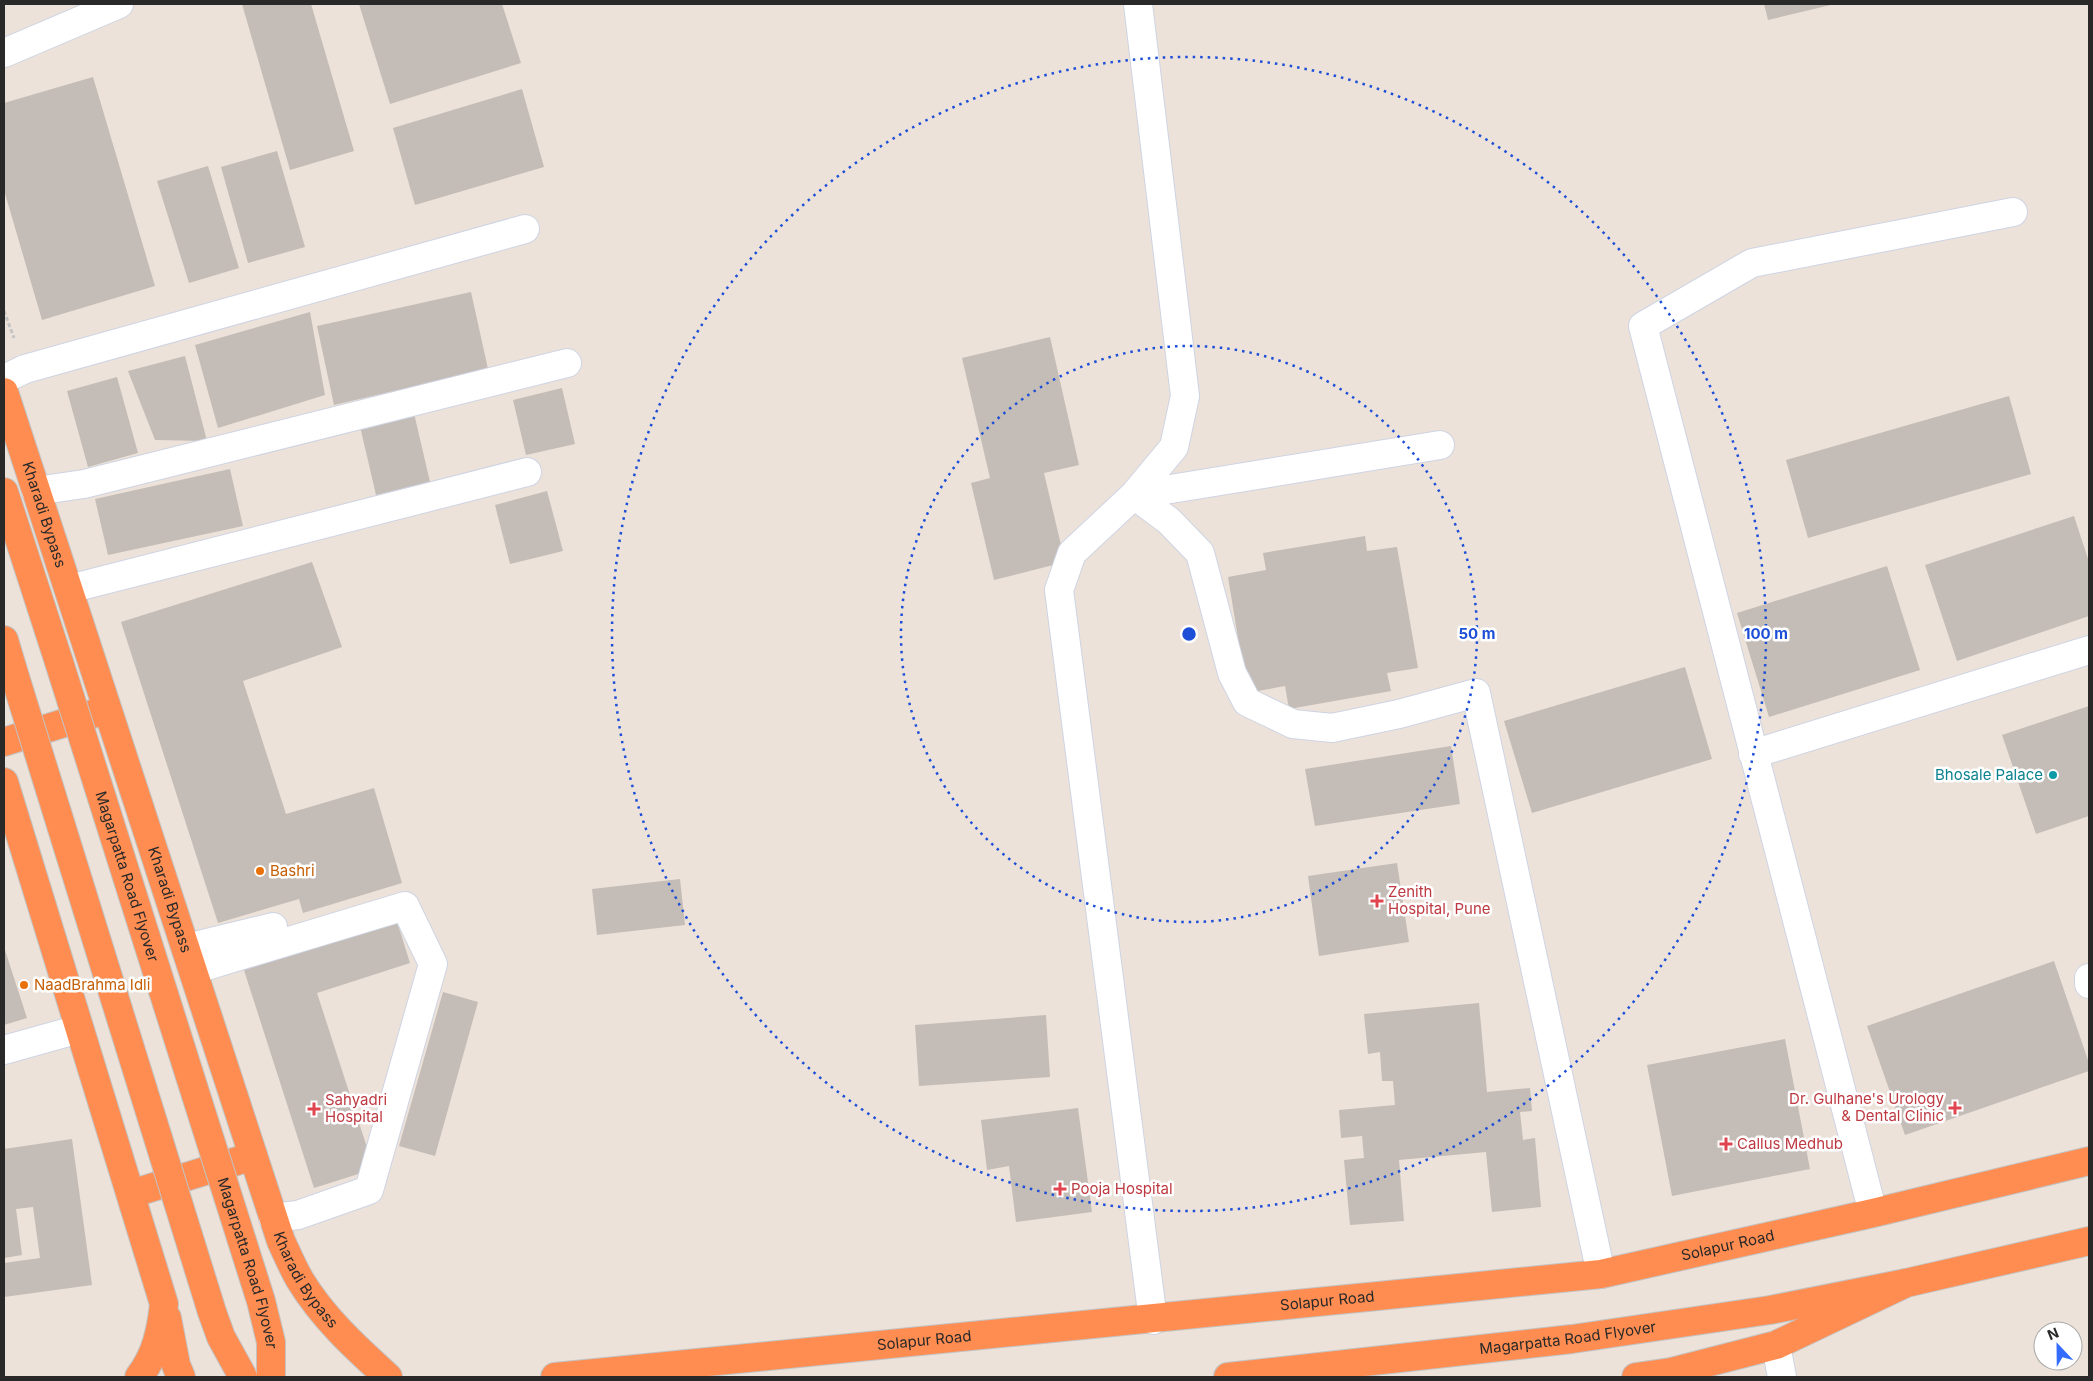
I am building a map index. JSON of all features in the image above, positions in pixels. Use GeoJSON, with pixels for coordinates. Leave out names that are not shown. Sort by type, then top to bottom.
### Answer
{"type":"FeatureCollection","features":[{"type":"Feature","properties":{"kind":"highway","name":"Kharadi Bypass"},"geometry":{"type":"LineString","coordinates":[[4,392],[281,1241],[300,1279],[322,1312],[355,1348],[388,1377]]}},
{"type":"Feature","properties":{"kind":"highway","name":"Magarpatta Road Flyover"},"geometry":{"type":"LineString","coordinates":[[4,492],[261,1301],[271,1342],[271,1377]]}},
{"type":"Feature","properties":{"kind":"highway"},"geometry":{"type":"LineString","coordinates":[[4,640],[212,1312],[221,1337],[243,1377]]}},
{"type":"Feature","properties":{"kind":"highway"},"geometry":{"type":"LineString","coordinates":[[4,742],[108,710]]}},
{"type":"Feature","properties":{"kind":"highway"},"geometry":{"type":"LineString","coordinates":[[4,782],[164,1304],[176,1365],[181,1377]]}},
{"type":"Feature","properties":{"kind":"highway"},"geometry":{"type":"LineString","coordinates":[[131,1194],[253,1156]]}},
{"type":"Feature","properties":{"kind":"highway","name":"Solapur Road"},"geometry":{"type":"LineString","coordinates":[[555,1377],[1153,1320],[1600,1274],[1873,1213],[2089,1161]]}},
{"type":"Feature","properties":{"kind":"highway"},"geometry":{"type":"LineString","coordinates":[[1636,1377],[1670,1372],[1776,1345],[1906,1283],[2089,1241]]}},
{"type":"Feature","properties":{"kind":"highway","name":"Magarpatta Road Flyover"},"geometry":{"type":"LineString","coordinates":[[1228,1377],[1572,1339],[1770,1310],[1906,1283]]}},
{"type":"Feature","properties":{"kind":"highway"},"geometry":{"type":"LineString","coordinates":[[139,1377],[149,1364],[160,1335],[164,1304]]}},
{"type":"Feature","properties":{"kind":"street"},"geometry":{"type":"LineString","coordinates":[[4,53],[119,4]]}},
{"type":"Feature","properties":{"kind":"street"},"geometry":{"type":"LineString","coordinates":[[1138,4],[1185,396],[1174,447],[1134,495],[1072,553],[1059,590],[1153,1320]]}},
{"type":"Feature","properties":{"kind":"street"},"geometry":{"type":"LineString","coordinates":[[1873,1213],[1643,326],[1752,264],[2013,212]]}},
{"type":"Feature","properties":{"kind":"street"},"geometry":{"type":"LineString","coordinates":[[4,379],[24,369],[525,228]]}},
{"type":"Feature","properties":{"kind":"street"},"geometry":{"type":"LineString","coordinates":[[36,491],[84,484],[567,364]]}},
{"type":"Feature","properties":{"kind":"street"},"geometry":{"type":"LineString","coordinates":[[1134,495],[1440,444]]}},
{"type":"Feature","properties":{"kind":"street"},"geometry":{"type":"LineString","coordinates":[[69,589],[527,472]]}},
{"type":"Feature","properties":{"kind":"street"},"geometry":{"type":"LineString","coordinates":[[1134,495],[1169,521],[1200,553],[1232,673],[1247,702],[1293,724],[1332,728],[1399,714],[1476,693],[1600,1274]]}},
{"type":"Feature","properties":{"kind":"street"},"geometry":{"type":"LineString","coordinates":[[1753,754],[2089,650]]}},
{"type":"Feature","properties":{"kind":"street"},"geometry":{"type":"LineString","coordinates":[[190,959],[412,892]]}},
{"type":"Feature","properties":{"kind":"street"},"geometry":{"type":"LineString","coordinates":[[190,959],[405,906],[434,964],[369,1190],[298,1215],[273,1218]]}},
{"type":"Feature","properties":{"kind":"street"},"geometry":{"type":"LineString","coordinates":[[2089,978],[2089,984]]}},
{"type":"Feature","properties":{"kind":"street"},"geometry":{"type":"LineString","coordinates":[[4,1050],[79,1029]]}},
{"type":"Feature","properties":{"kind":"street"},"geometry":{"type":"LineString","coordinates":[[1776,1345],[1782,1377]]}},
{"type":"Feature","properties":{"kind":"building"},"geometry":{"type":"Polygon","coordinates":[[[242,4],[311,4],[354,151],[290,170],[242,4]]]}},
{"type":"Feature","properties":{"kind":"building"},"geometry":{"type":"Polygon","coordinates":[[[359,4],[502,4],[521,63],[390,104],[359,4]]]}},
{"type":"Feature","properties":{"kind":"building"},"geometry":{"type":"Polygon","coordinates":[[[1764,4],[1835,4],[1768,20],[1764,4]]]}},
{"type":"Feature","properties":{"kind":"building"},"geometry":{"type":"Polygon","coordinates":[[[93,77],[155,286],[42,320],[4,190],[4,103],[93,77]]]}},
{"type":"Feature","properties":{"kind":"building"},"geometry":{"type":"Polygon","coordinates":[[[522,89],[544,167],[415,205],[393,128],[522,89]]]}},
{"type":"Feature","properties":{"kind":"building"},"geometry":{"type":"Polygon","coordinates":[[[277,151],[305,247],[248,263],[221,167],[277,151]]]}},
{"type":"Feature","properties":{"kind":"building"},"geometry":{"type":"Polygon","coordinates":[[[208,166],[239,268],[189,283],[157,181],[208,166]]]}},
{"type":"Feature","properties":{"kind":"building"},"geometry":{"type":"Polygon","coordinates":[[[471,292],[488,369],[334,405],[317,326],[471,292]]]}},
{"type":"Feature","properties":{"kind":"building"},"geometry":{"type":"Polygon","coordinates":[[[310,312],[325,395],[218,428],[195,345],[310,312]]]}},
{"type":"Feature","properties":{"kind":"building"},"geometry":{"type":"Polygon","coordinates":[[[1050,337],[1079,465],[1044,473],[1065,562],[994,580],[971,483],[990,478],[962,358],[1050,337]]]}},
{"type":"Feature","properties":{"kind":"building"},"geometry":{"type":"Polygon","coordinates":[[[185,356],[207,441],[155,440],[128,371],[185,356]]]}},
{"type":"Feature","properties":{"kind":"building"},"geometry":{"type":"Polygon","coordinates":[[[117,377],[138,453],[88,467],[67,391],[117,377]]]}},
{"type":"Feature","properties":{"kind":"building"},"geometry":{"type":"Polygon","coordinates":[[[562,388],[575,444],[526,455],[513,400],[562,388]]]}},
{"type":"Feature","properties":{"kind":"building"},"geometry":{"type":"Polygon","coordinates":[[[2009,396],[2031,474],[1808,538],[1786,460],[2009,396]]]}},
{"type":"Feature","properties":{"kind":"building"},"geometry":{"type":"Polygon","coordinates":[[[413,409],[430,482],[376,495],[359,422],[413,409]]]}},
{"type":"Feature","properties":{"kind":"building"},"geometry":{"type":"Polygon","coordinates":[[[230,469],[243,526],[108,555],[95,499],[230,469]]]}},
{"type":"Feature","properties":{"kind":"building"},"geometry":{"type":"Polygon","coordinates":[[[547,491],[563,551],[510,564],[495,505],[547,491]]]}},
{"type":"Feature","properties":{"kind":"building"},"geometry":{"type":"Polygon","coordinates":[[[2074,516],[2089,562],[2089,616],[1957,661],[1925,565],[2074,516]]]}},
{"type":"Feature","properties":{"kind":"building"},"geometry":{"type":"Polygon","coordinates":[[[1365,536],[1367,551],[1397,547],[1418,668],[1387,673],[1391,691],[1289,709],[1285,686],[1247,693],[1228,577],[1266,570],[1263,553],[1365,536]]]}},
{"type":"Feature","properties":{"kind":"building"},"geometry":{"type":"Polygon","coordinates":[[[312,562],[342,647],[243,681],[286,814],[374,788],[402,883],[303,913],[299,899],[218,923],[121,622],[312,562]]]}},
{"type":"Feature","properties":{"kind":"building"},"geometry":{"type":"Polygon","coordinates":[[[1887,566],[1920,670],[1769,717],[1737,613],[1887,566]]]}},
{"type":"Feature","properties":{"kind":"building"},"geometry":{"type":"Polygon","coordinates":[[[1685,667],[1712,759],[1532,813],[1504,721],[1685,667]]]}},
{"type":"Feature","properties":{"kind":"building","name":"Bhosale Palace"},"geometry":{"type":"Polygon","coordinates":[[[2089,706],[2089,816],[2036,834],[2002,735],[2089,706]]]}},
{"type":"Feature","properties":{"kind":"building"},"geometry":{"type":"Polygon","coordinates":[[[1451,746],[1460,804],[1315,826],[1305,769],[1451,746]]]}},
{"type":"Feature","properties":{"kind":"building"},"geometry":{"type":"Polygon","coordinates":[[[1397,863],[1409,942],[1319,956],[1308,876],[1397,863]]]}},
{"type":"Feature","properties":{"kind":"building"},"geometry":{"type":"Polygon","coordinates":[[[680,879],[685,925],[597,935],[592,889],[680,879]]]}},
{"type":"Feature","properties":{"kind":"building"},"geometry":{"type":"Polygon","coordinates":[[[395,915],[410,963],[317,993],[374,1169],[314,1188],[242,964],[395,915]]]}},
{"type":"Feature","properties":{"kind":"building"},"geometry":{"type":"Polygon","coordinates":[[[4,947],[27,1018],[4,1025],[4,947]]]}},
{"type":"Feature","properties":{"kind":"building"},"geometry":{"type":"Polygon","coordinates":[[[2054,961],[2089,1063],[2089,1071],[1905,1135],[1867,1026],[2054,961]]]}},
{"type":"Feature","properties":{"kind":"building"},"geometry":{"type":"Polygon","coordinates":[[[443,992],[478,1002],[435,1156],[399,1146],[443,992]]]}},
{"type":"Feature","properties":{"kind":"building"},"geometry":{"type":"Polygon","coordinates":[[[1479,1003],[1487,1092],[1530,1088],[1532,1111],[1520,1112],[1523,1140],[1535,1138],[1541,1207],[1492,1212],[1486,1152],[1399,1160],[1404,1221],[1350,1225],[1344,1160],[1364,1158],[1362,1136],[1341,1138],[1339,1110],[1395,1105],[1393,1081],[1382,1081],[1380,1052],[1368,1054],[1364,1014],[1479,1003]]]}},
{"type":"Feature","properties":{"kind":"building"},"geometry":{"type":"Polygon","coordinates":[[[1046,1015],[1050,1077],[919,1086],[915,1025],[1046,1015]]]}},
{"type":"Feature","properties":{"kind":"building"},"geometry":{"type":"Polygon","coordinates":[[[1785,1039],[1810,1169],[1672,1196],[1647,1065],[1785,1039]]]}},
{"type":"Feature","properties":{"kind":"building"},"geometry":{"type":"Polygon","coordinates":[[[1078,1108],[1092,1212],[1016,1222],[1009,1166],[987,1170],[981,1120],[1078,1108]]]}},
{"type":"Feature","properties":{"kind":"building"},"geometry":{"type":"Polygon","coordinates":[[[72,1139],[92,1285],[4,1297],[4,1263],[40,1258],[33,1207],[16,1209],[22,1255],[4,1258],[4,1149],[72,1139]]]}},
{"type":"Feature","properties":{"kind":"place","name":"Bhosale Palace"},"geometry":{"type":"Point","coordinates":[2053,775]}},
{"type":"Feature","properties":{"kind":"place","name":"Bashri"},"geometry":{"type":"Point","coordinates":[260,871]}},
{"type":"Feature","properties":{"kind":"place","name":"Zenith Hospital, Pune"},"geometry":{"type":"Point","coordinates":[1377,901]}},
{"type":"Feature","properties":{"kind":"place","name":"NaadBrahma Idli"},"geometry":{"type":"Point","coordinates":[24,985]}},
{"type":"Feature","properties":{"kind":"place","name":"Dr. Gulhane's Urology & Dental Clinic"},"geometry":{"type":"Point","coordinates":[1955,1108]}},
{"type":"Feature","properties":{"kind":"place","name":"Sahyadri Hospital"},"geometry":{"type":"Point","coordinates":[314,1109]}},
{"type":"Feature","properties":{"kind":"place","name":"Callus Medhub"},"geometry":{"type":"Point","coordinates":[1726,1144]}},
{"type":"Feature","properties":{"kind":"place","name":"Pooja Hospital"},"geometry":{"type":"Point","coordinates":[1060,1189]}}]}
